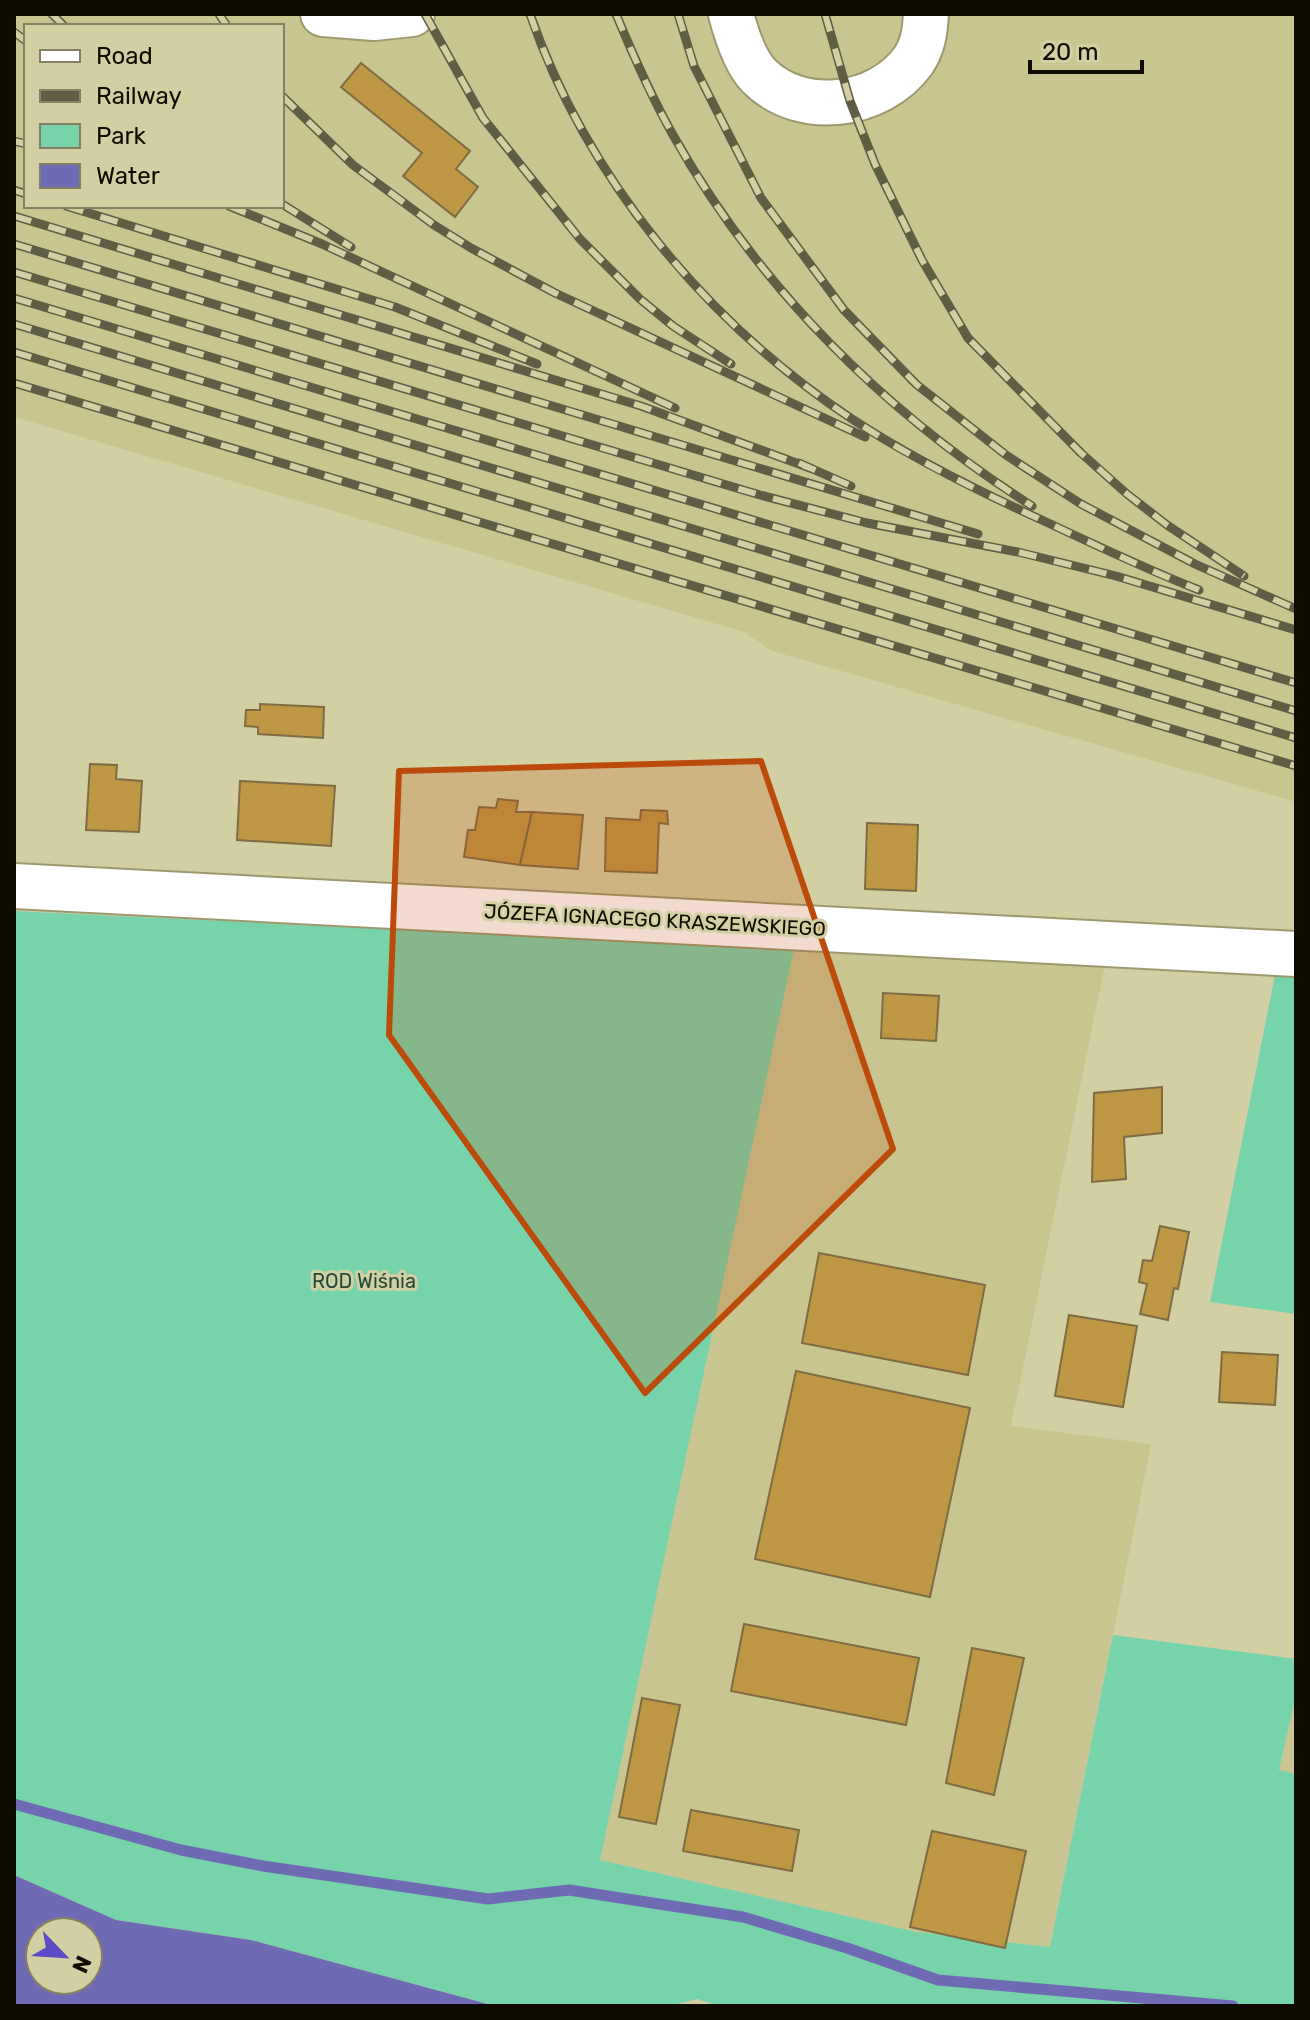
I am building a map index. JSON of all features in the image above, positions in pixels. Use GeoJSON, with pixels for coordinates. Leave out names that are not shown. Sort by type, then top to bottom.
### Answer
{"type":"FeatureCollection","features":[{"type":"Feature","properties":{"kind":"street"},"geometry":{"type":"LineString","coordinates":[[323,14],[374,18],[412,14]]}},
{"type":"Feature","properties":{"kind":"street"},"geometry":{"type":"LineString","coordinates":[[731,14],[736,33],[757,74],[781,93],[822,104],[850,101],[894,81],[913,60],[919,48],[924,37],[926,14]]}},
{"type":"Feature","properties":{"kind":"street","name":"JÓZEFA IGNACEGO KRASZEWSKIEGO"},"geometry":{"type":"LineString","coordinates":[[14,886],[1296,954]]}},
{"type":"Feature","properties":{"kind":"highlighted area"},"geometry":{"type":"Polygon","coordinates":[[[761,761],[893,1149],[645,1393],[389,1035],[399,771],[761,761]]]}},
{"type":"Feature","properties":{"kind":"shaded area"},"geometry":{"type":"Polygon","coordinates":[[[14,14],[1296,14],[1296,802],[772,651],[744,632],[14,417],[14,14]]]}},
{"type":"Feature","properties":{"kind":"shaded area"},"geometry":{"type":"Polygon","coordinates":[[[794,949],[1105,965],[1011,1426],[1151,1444],[1050,1947],[917,1932],[599,1860],[794,949]]]}},
{"type":"Feature","properties":{"kind":"shaded area"},"geometry":{"type":"Polygon","coordinates":[[[1296,1695],[1296,1774],[1279,1771],[1296,1695]]]}},
{"type":"Feature","properties":{"kind":"green space","name":"ROD Wiśnia"},"geometry":{"type":"Polygon","coordinates":[[[14,911],[794,949],[600,1860],[917,1932],[1050,1947],[1113,1635],[1296,1659],[1296,1695],[1279,1770],[1296,1774],[1296,2006],[719,2006],[697,1999],[670,2006],[495,2006],[251,1940],[116,1920],[14,1875],[14,911]]]}},
{"type":"Feature","properties":{"kind":"green space"},"geometry":{"type":"Polygon","coordinates":[[[1275,975],[1296,977],[1296,1314],[1210,1302],[1275,975]]]}},
{"type":"Feature","properties":{"kind":"water"},"geometry":{"type":"Polygon","coordinates":[[[14,1875],[116,1920],[251,1940],[495,2006],[14,2006],[14,1875]]]}},
{"type":"Feature","properties":{"kind":"building"},"geometry":{"type":"Polygon","coordinates":[[[361,63],[470,151],[456,169],[478,187],[455,217],[403,176],[422,153],[341,87],[361,63]]]}},
{"type":"Feature","properties":{"kind":"building"},"geometry":{"type":"Polygon","coordinates":[[[260,704],[324,707],[323,738],[258,734],[258,727],[245,726],[246,710],[260,710],[260,704]]]}},
{"type":"Feature","properties":{"kind":"building"},"geometry":{"type":"Polygon","coordinates":[[[90,764],[117,765],[116,779],[142,781],[139,832],[86,830],[90,764]]]}},
{"type":"Feature","properties":{"kind":"building"},"geometry":{"type":"Polygon","coordinates":[[[240,781],[335,786],[331,846],[237,840],[240,781]]]}},
{"type":"Feature","properties":{"kind":"building"},"geometry":{"type":"Polygon","coordinates":[[[498,799],[518,801],[516,812],[532,812],[520,865],[464,857],[468,830],[475,830],[479,807],[496,808],[498,799]]]}},
{"type":"Feature","properties":{"kind":"building"},"geometry":{"type":"Polygon","coordinates":[[[641,810],[667,811],[668,824],[659,823],[657,873],[605,871],[606,818],[640,820],[641,810]]]}},
{"type":"Feature","properties":{"kind":"building"},"geometry":{"type":"Polygon","coordinates":[[[532,812],[583,815],[578,869],[520,865],[532,812]]]}},
{"type":"Feature","properties":{"kind":"building"},"geometry":{"type":"Polygon","coordinates":[[[867,823],[918,825],[916,891],[865,889],[867,823]]]}},
{"type":"Feature","properties":{"kind":"building"},"geometry":{"type":"Polygon","coordinates":[[[883,993],[939,996],[936,1041],[881,1038],[883,993]]]}},
{"type":"Feature","properties":{"kind":"building"},"geometry":{"type":"Polygon","coordinates":[[[1162,1087],[1162,1133],[1124,1137],[1126,1179],[1092,1182],[1094,1093],[1162,1087]]]}},
{"type":"Feature","properties":{"kind":"building"},"geometry":{"type":"Polygon","coordinates":[[[1160,1226],[1189,1232],[1178,1289],[1174,1288],[1168,1320],[1140,1314],[1147,1284],[1139,1282],[1143,1260],[1152,1261],[1160,1226]]]}},
{"type":"Feature","properties":{"kind":"building"},"geometry":{"type":"Polygon","coordinates":[[[819,1253],[985,1285],[968,1375],[802,1343],[819,1253]]]}},
{"type":"Feature","properties":{"kind":"building"},"geometry":{"type":"Polygon","coordinates":[[[1069,1315],[1137,1326],[1123,1407],[1055,1396],[1069,1315]]]}},
{"type":"Feature","properties":{"kind":"building"},"geometry":{"type":"Polygon","coordinates":[[[1222,1352],[1278,1355],[1275,1405],[1219,1402],[1222,1352]]]}},
{"type":"Feature","properties":{"kind":"building"},"geometry":{"type":"Polygon","coordinates":[[[796,1371],[970,1408],[930,1597],[755,1559],[796,1371]]]}},
{"type":"Feature","properties":{"kind":"building"},"geometry":{"type":"Polygon","coordinates":[[[744,1624],[919,1658],[906,1725],[731,1691],[744,1624]]]}},
{"type":"Feature","properties":{"kind":"building"},"geometry":{"type":"Polygon","coordinates":[[[972,1648],[1024,1658],[994,1795],[946,1783],[972,1648]]]}},
{"type":"Feature","properties":{"kind":"building"},"geometry":{"type":"Polygon","coordinates":[[[642,1698],[680,1705],[656,1824],[619,1817],[642,1698]]]}},
{"type":"Feature","properties":{"kind":"building"},"geometry":{"type":"Polygon","coordinates":[[[691,1810],[799,1830],[792,1871],[683,1851],[691,1810]]]}},
{"type":"Feature","properties":{"kind":"building"},"geometry":{"type":"Polygon","coordinates":[[[932,1831],[1026,1851],[1005,1948],[910,1927],[932,1831]]]}},
{"type":"Feature","properties":{"kind":"waterway"},"geometry":{"type":"LineString","coordinates":[[14,1804],[181,1850],[263,1866],[488,1899],[569,1890],[743,1917],[847,1948],[938,1980],[1233,2006]]}},
{"type":"Feature","properties":{"kind":"railway"},"geometry":{"type":"LineString","coordinates":[[52,14],[62,24]]}},
{"type":"Feature","properties":{"kind":"railway"},"geometry":{"type":"LineString","coordinates":[[219,14],[226,24]]}},
{"type":"Feature","properties":{"kind":"railway"},"geometry":{"type":"LineString","coordinates":[[425,14],[483,118],[580,239],[640,299],[673,326],[731,364]]}},
{"type":"Feature","properties":{"kind":"railway"},"geometry":{"type":"LineString","coordinates":[[530,14],[554,75],[584,133],[619,189],[658,242],[701,292],[749,338],[799,381],[852,419],[922,461],[1019,510],[1199,590]]}},
{"type":"Feature","properties":{"kind":"railway"},"geometry":{"type":"LineString","coordinates":[[616,14],[673,135],[707,191],[785,295],[876,388],[926,430],[1032,506]]}},
{"type":"Feature","properties":{"kind":"railway"},"geometry":{"type":"LineString","coordinates":[[678,14],[694,66],[761,198],[844,310],[916,384],[1006,455],[1081,504],[1195,564],[1296,609]]}},
{"type":"Feature","properties":{"kind":"railway"},"geometry":{"type":"LineString","coordinates":[[825,14],[850,101],[875,164],[922,260],[968,338],[1081,453],[1127,494],[1167,525],[1244,576]]}},
{"type":"Feature","properties":{"kind":"railway"},"geometry":{"type":"LineString","coordinates":[[14,32],[24,40]]}},
{"type":"Feature","properties":{"kind":"railway"},"geometry":{"type":"LineString","coordinates":[[284,98],[353,165],[434,225],[471,248],[555,293],[865,437]]}},
{"type":"Feature","properties":{"kind":"railway"},"geometry":{"type":"LineString","coordinates":[[14,141],[24,144]]}},
{"type":"Feature","properties":{"kind":"railway"},"geometry":{"type":"LineString","coordinates":[[14,190],[24,193]]}},
{"type":"Feature","properties":{"kind":"railway"},"geometry":{"type":"LineString","coordinates":[[284,205],[351,247]]}},
{"type":"Feature","properties":{"kind":"railway"},"geometry":{"type":"LineString","coordinates":[[73,208],[395,307],[537,364]]}},
{"type":"Feature","properties":{"kind":"railway"},"geometry":{"type":"LineString","coordinates":[[234,208],[322,244],[675,408]]}},
{"type":"Feature","properties":{"kind":"railway"},"geometry":{"type":"LineString","coordinates":[[14,216],[641,406],[810,468]]}},
{"type":"Feature","properties":{"kind":"railway"},"geometry":{"type":"LineString","coordinates":[[14,244],[978,534]]}},
{"type":"Feature","properties":{"kind":"railway"},"geometry":{"type":"LineString","coordinates":[[14,272],[760,495],[867,523],[1018,552],[1116,576],[1296,630]]}},
{"type":"Feature","properties":{"kind":"railway"},"geometry":{"type":"LineString","coordinates":[[14,298],[1296,683]]}},
{"type":"Feature","properties":{"kind":"railway"},"geometry":{"type":"LineString","coordinates":[[14,324],[1296,711]]}},
{"type":"Feature","properties":{"kind":"railway"},"geometry":{"type":"LineString","coordinates":[[14,352],[1296,738]]}},
{"type":"Feature","properties":{"kind":"railway"},"geometry":{"type":"LineString","coordinates":[[14,383],[1296,766]]}},
{"type":"Feature","properties":{"kind":"railway"},"geometry":{"type":"LineString","coordinates":[[799,463],[851,486]]}}]}
